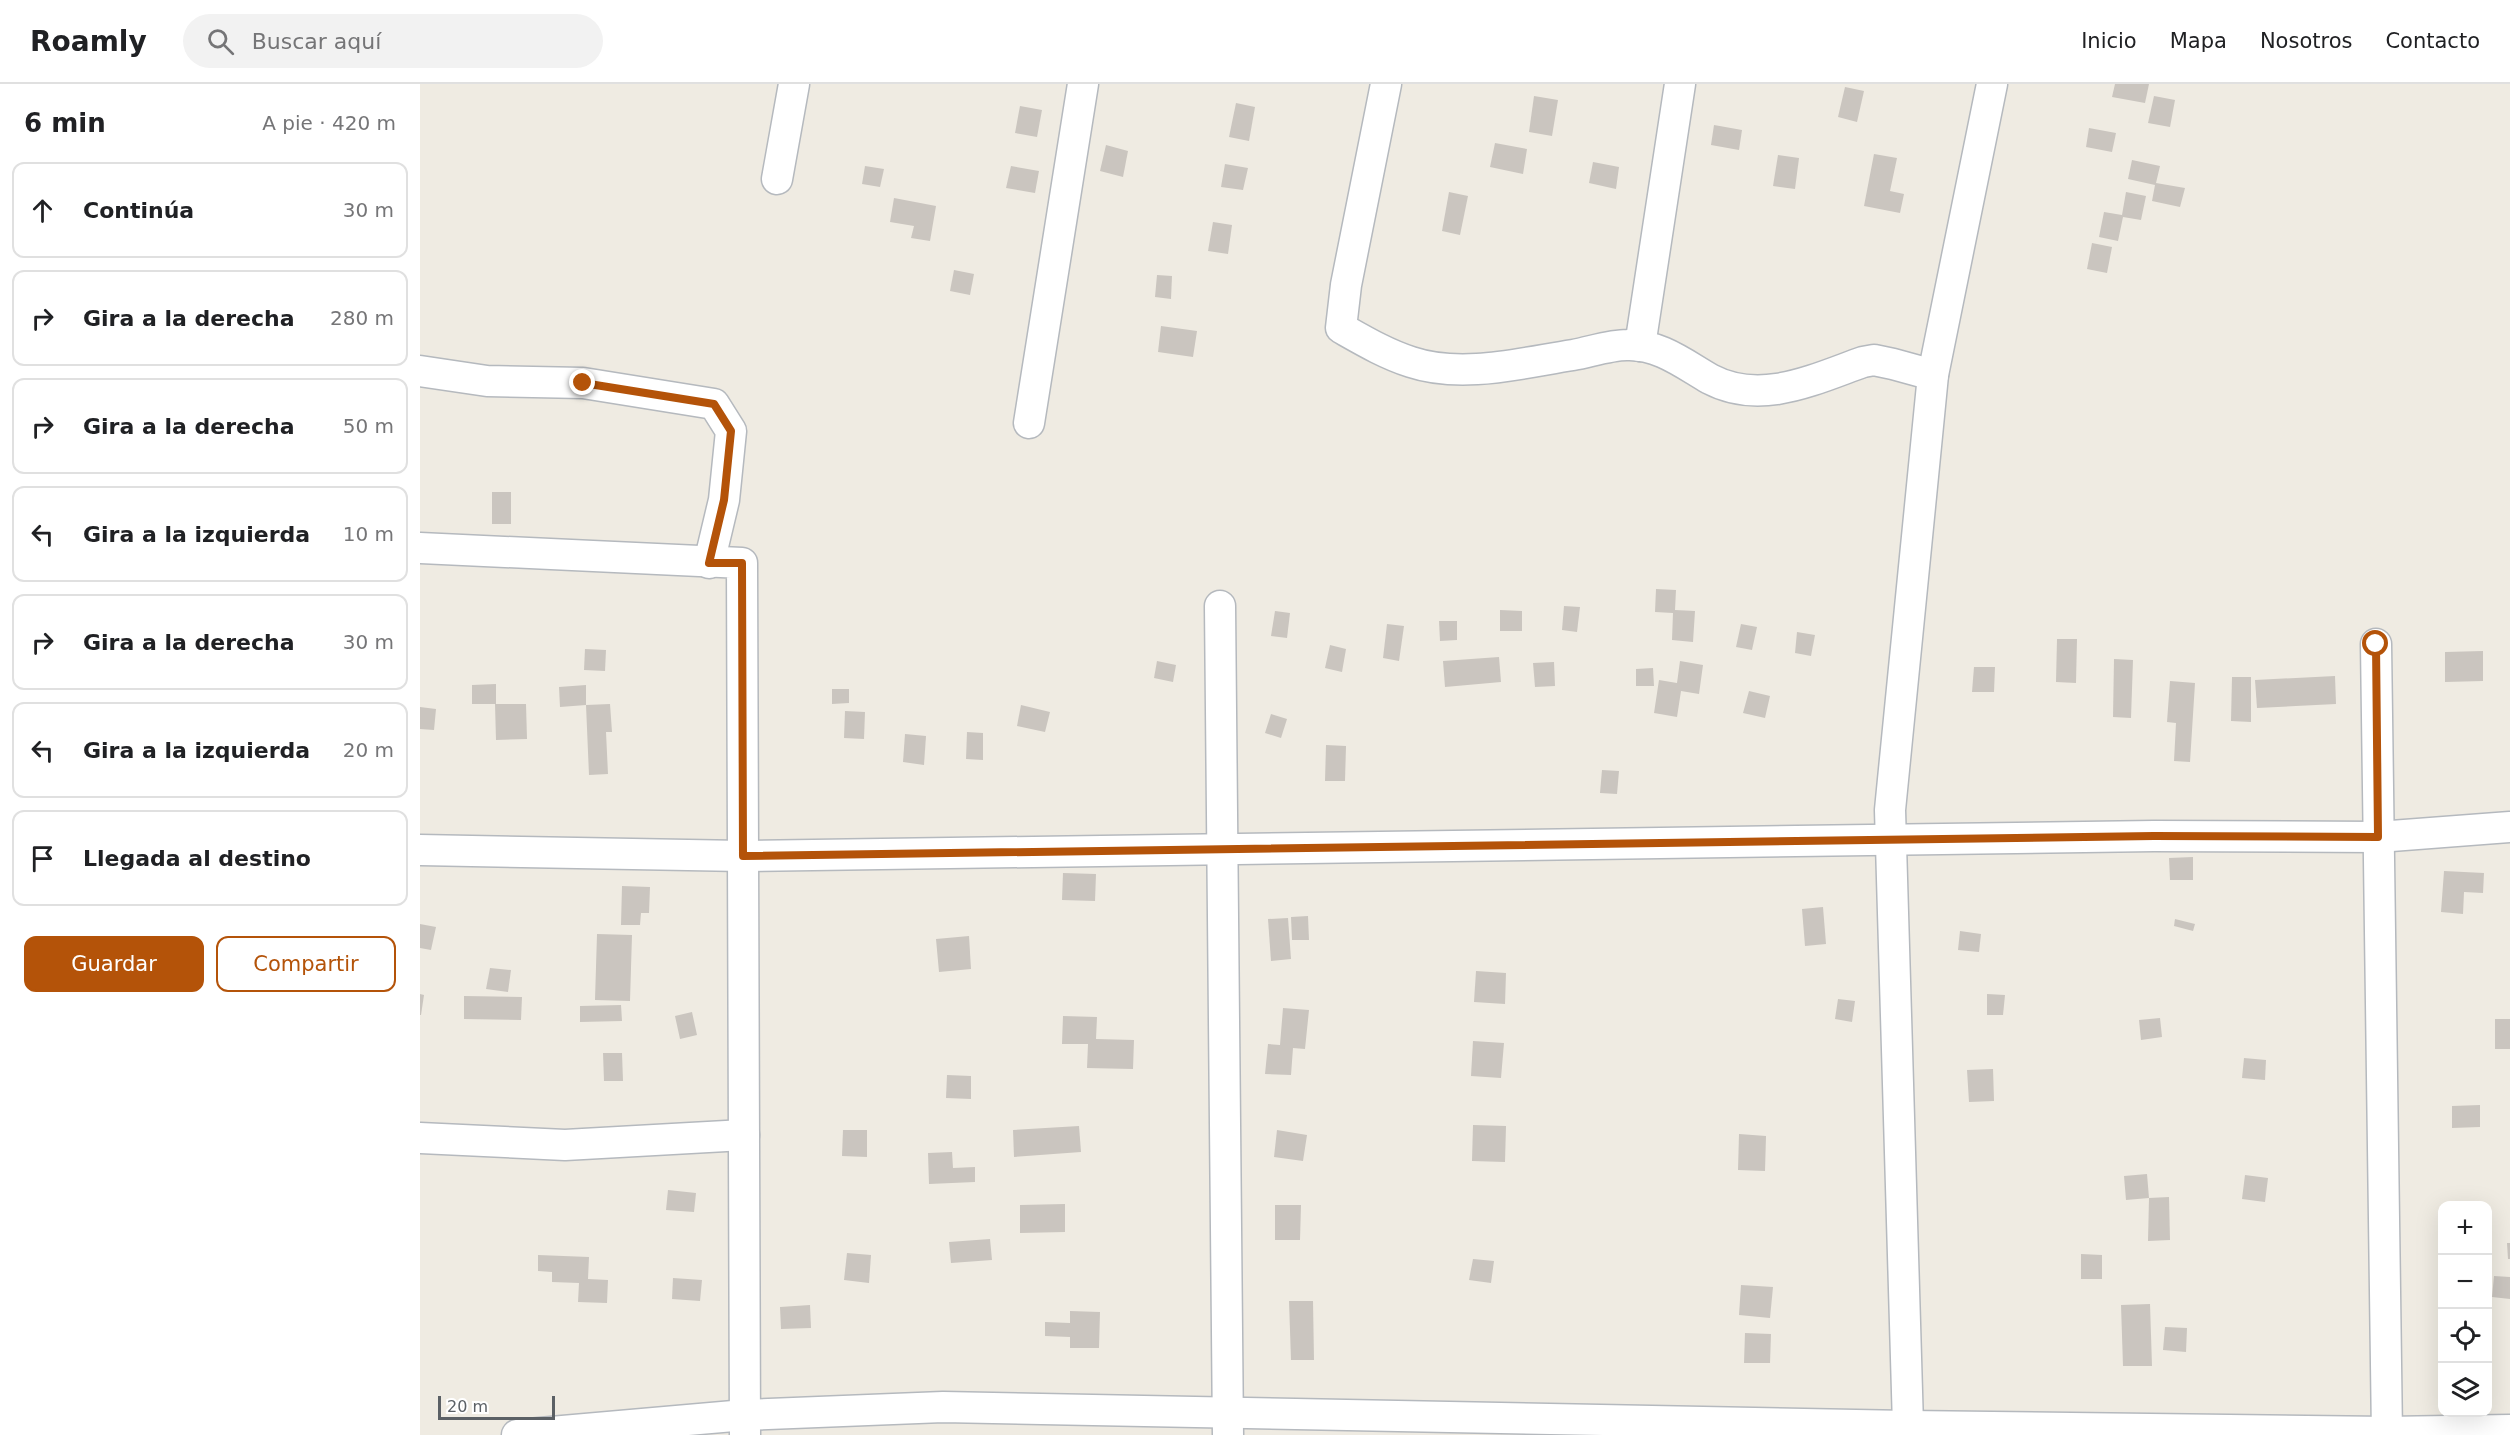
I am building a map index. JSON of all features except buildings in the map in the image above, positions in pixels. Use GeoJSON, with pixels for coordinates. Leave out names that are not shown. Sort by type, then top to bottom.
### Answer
{"type":"FeatureCollection","features":[{"type":"Feature","properties":{"kind":"street"},"geometry":{"type":"LineString","coordinates":[[777,179],[794,84]]}},
{"type":"Feature","properties":{"kind":"street"},"geometry":{"type":"LineString","coordinates":[[1029,423],[1083,84]]}},
{"type":"Feature","properties":{"kind":"street"},"geometry":{"type":"LineString","coordinates":[[1386,84],[1346,285],[1341,328],[1374,348],[1412,363],[1462,370],[1587,353],[1624,345],[1640,346],[1669,354],[1725,385],[1753,391],[1792,388],[1874,360],[1934,375]]}},
{"type":"Feature","properties":{"kind":"street"},"geometry":{"type":"LineString","coordinates":[[1640,346],[1680,84]]}},
{"type":"Feature","properties":{"kind":"street"},"geometry":{"type":"LineString","coordinates":[[1920,1429],[1890,810],[1934,375],[1992,84]]}},
{"type":"Feature","properties":{"kind":"street"},"geometry":{"type":"LineString","coordinates":[[420,371],[487,381],[583,383],[714,404],[731,431],[724,500],[709,563]]}},
{"type":"Feature","properties":{"kind":"street"},"geometry":{"type":"LineString","coordinates":[[420,548],[742,563],[745,1425]]}},
{"type":"Feature","properties":{"kind":"street"},"geometry":{"type":"LineString","coordinates":[[1220,606],[1228,1424]]}},
{"type":"Feature","properties":{"kind":"street"},"geometry":{"type":"LineString","coordinates":[[2376,644],[2387,1433]]}},
{"type":"Feature","properties":{"kind":"street"},"geometry":{"type":"LineString","coordinates":[[420,850],[743,856],[2154,836],[2378,837],[2510,827]]}},
{"type":"Feature","properties":{"kind":"street"},"geometry":{"type":"LineString","coordinates":[[420,1138],[564,1145],[744,1136]]}},
{"type":"Feature","properties":{"kind":"street"},"geometry":{"type":"LineString","coordinates":[[517,1435],[745,1425],[943,1407],[1228,1424],[2387,1433],[2510,1430]]}},
{"type":"Feature","properties":{"kind":"route"},"geometry":{"type":"LineString","coordinates":[[583,383],[714,404],[731,431],[724,500],[709,563],[742,563],[743,856],[2154,836],[2378,837],[2376,644]]}}]}
